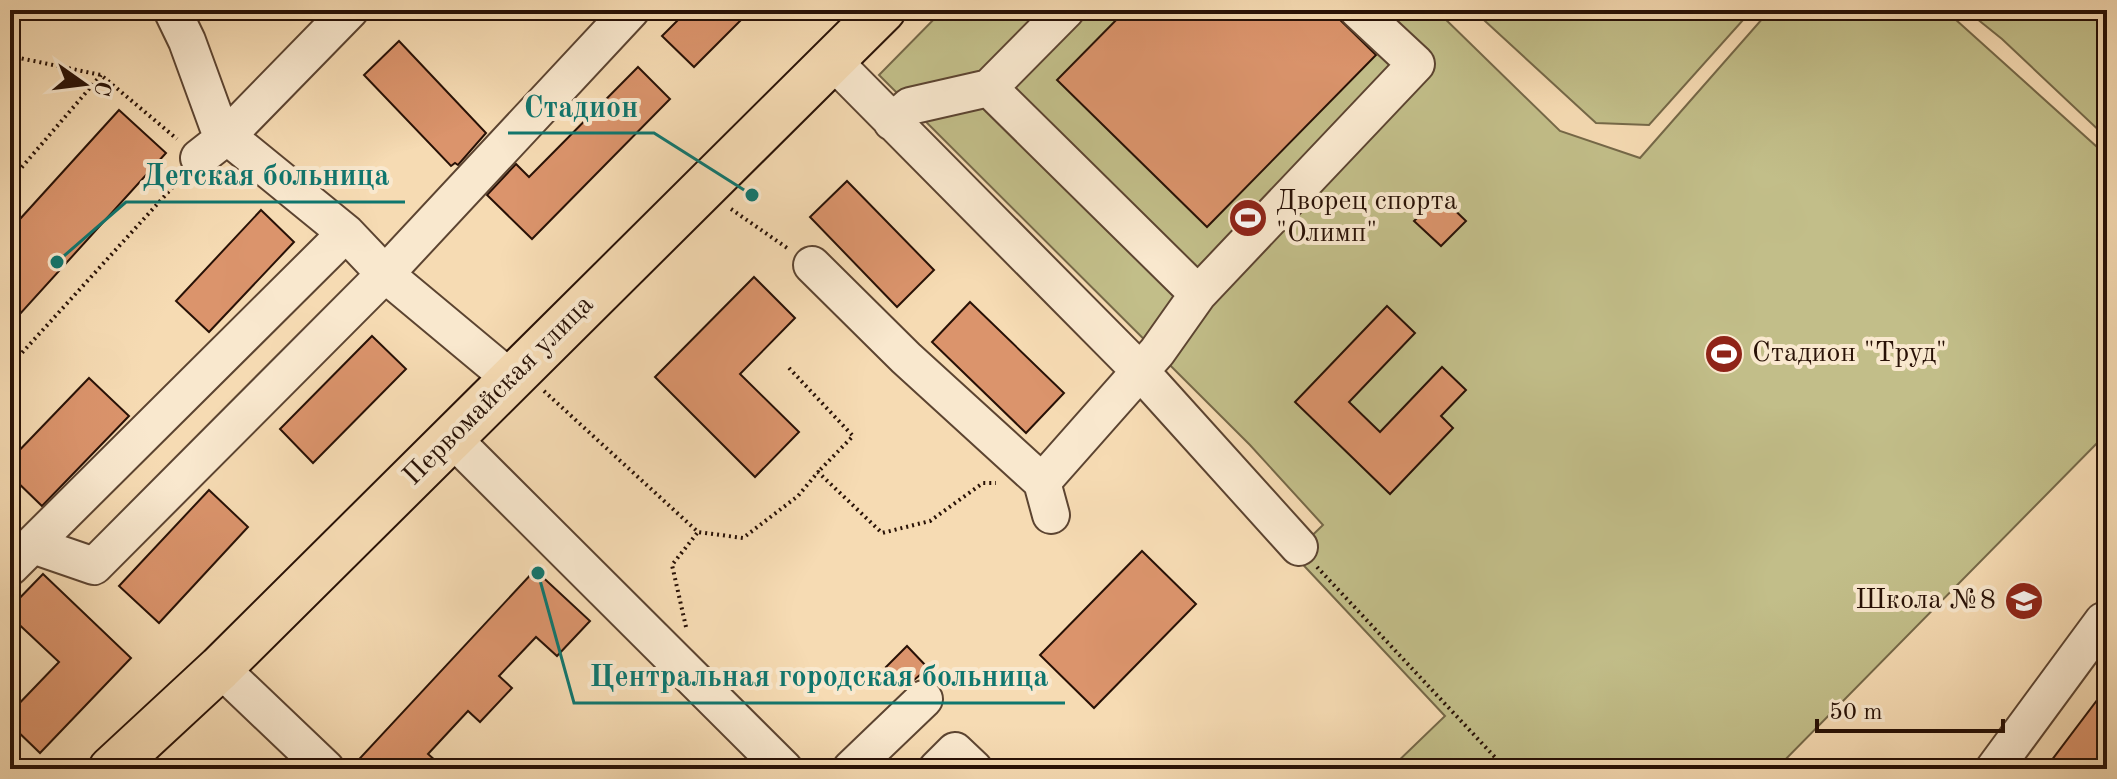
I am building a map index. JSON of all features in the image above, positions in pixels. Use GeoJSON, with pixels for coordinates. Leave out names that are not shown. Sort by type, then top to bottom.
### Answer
{"type":"FeatureCollection","features":[{"type":"Feature","properties":{"kind":"main road","name":"Первомайская улица"},"geometry":{"type":"LineString","coordinates":[[111,769],[220,668],[452,438],[527,384],[691,201],[883,10]]}},
{"type":"Feature","properties":{"kind":"lane"},"geometry":{"type":"LineString","coordinates":[[172,10],[187,41],[218,126],[227,136],[346,233],[385,274],[527,384]]}},
{"type":"Feature","properties":{"kind":"lane"},"geometry":{"type":"LineString","coordinates":[[199,158],[227,136],[350,10]]}},
{"type":"Feature","properties":{"kind":"lane"},"geometry":{"type":"LineString","coordinates":[[22,556],[94,566],[385,274],[631,10]]}},
{"type":"Feature","properties":{"kind":"lane"},"geometry":{"type":"LineString","coordinates":[[892,122],[910,106],[989,88],[1066,10]]}},
{"type":"Feature","properties":{"kind":"lane"},"geometry":{"type":"LineString","coordinates":[[812,265],[1047,499],[1198,294],[1416,64],[1358,10]]}},
{"type":"Feature","properties":{"kind":"lane"},"geometry":{"type":"LineString","coordinates":[[832,60],[1140,371],[1299,547]]}},
{"type":"Feature","properties":{"kind":"lane"},"geometry":{"type":"LineString","coordinates":[[989,88],[1198,294]]}},
{"type":"Feature","properties":{"kind":"lane"},"geometry":{"type":"LineString","coordinates":[[22,556],[346,233]]}},
{"type":"Feature","properties":{"kind":"lane"},"geometry":{"type":"LineString","coordinates":[[452,438],[784,769]]}},
{"type":"Feature","properties":{"kind":"lane"},"geometry":{"type":"LineString","coordinates":[[1994,769],[2103,621]]}},
{"type":"Feature","properties":{"kind":"lane"},"geometry":{"type":"LineString","coordinates":[[220,668],[326,769]]}},
{"type":"Feature","properties":{"kind":"lane"},"geometry":{"type":"LineString","coordinates":[[851,769],[924,699]]}},
{"type":"Feature","properties":{"kind":"lane"},"geometry":{"type":"LineString","coordinates":[[937,769],[955,751],[974,769]]}},
{"type":"Feature","properties":{"kind":"path"},"geometry":{"type":"LineString","coordinates":[[10,56],[101,75],[199,158],[10,366]]}},
{"type":"Feature","properties":{"kind":"path"},"geometry":{"type":"LineString","coordinates":[[10,181],[101,75]]}},
{"type":"Feature","properties":{"kind":"path"},"geometry":{"type":"LineString","coordinates":[[691,201],[726,205],[812,265]]}},
{"type":"Feature","properties":{"kind":"path"},"geometry":{"type":"LineString","coordinates":[[527,384],[698,532],[743,538],[798,496],[853,436],[789,368]]}},
{"type":"Feature","properties":{"kind":"path"},"geometry":{"type":"LineString","coordinates":[[818,472],[882,533],[930,521],[983,483],[1047,499]]}},
{"type":"Feature","properties":{"kind":"path"},"geometry":{"type":"LineString","coordinates":[[698,532],[672,565],[699,684]]}},
{"type":"Feature","properties":{"kind":"path"},"geometry":{"type":"LineString","coordinates":[[1299,547],[1506,769]]}},
{"type":"Feature","properties":{"kind":"shaded area","name":"Стадион \"Труд\""},"geometry":{"type":"Polygon","coordinates":[[[943,10],[1436,10],[1560,131],[1640,158],[1770,10],[1945,10],[2107,156],[2107,433],[1776,769],[1390,769],[1445,716],[1293,554],[1323,525],[1250,445],[879,75],[943,10]]]}},
{"type":"Feature","properties":{"kind":"shaded area"},"geometry":{"type":"Polygon","coordinates":[[[1473,10],[1752,10],[1649,125],[1596,123],[1473,10]]]}},
{"type":"Feature","properties":{"kind":"shaded area"},"geometry":{"type":"Polygon","coordinates":[[[1966,10],[2107,10],[2107,138],[2002,39],[1966,10]]]}},
{"type":"Feature","properties":{"kind":"building"},"geometry":{"type":"Polygon","coordinates":[[[688,10],[751,10],[694,67],[662,36],[688,10]]]}},
{"type":"Feature","properties":{"kind":"building"},"geometry":{"type":"Polygon","coordinates":[[[1126,10],[1330,10],[1376,55],[1207,227],[1057,80],[1126,10]]]}},
{"type":"Feature","properties":{"kind":"building"},"geometry":{"type":"Polygon","coordinates":[[[399,41],[486,133],[458,165],[455,163],[451,166],[364,75],[399,41]]]}},
{"type":"Feature","properties":{"kind":"building"},"geometry":{"type":"Polygon","coordinates":[[[638,67],[670,99],[532,239],[487,195],[516,164],[529,177],[638,67]]]}},
{"type":"Feature","properties":{"kind":"building"},"geometry":{"type":"Polygon","coordinates":[[[119,110],[166,153],[10,325],[10,230],[119,110]]]}},
{"type":"Feature","properties":{"kind":"building"},"geometry":{"type":"Polygon","coordinates":[[[847,181],[934,270],[897,307],[810,217],[847,181]]]}},
{"type":"Feature","properties":{"kind":"building"},"geometry":{"type":"Polygon","coordinates":[[[1440,196],[1466,221],[1441,246],[1414,221],[1440,196]]]}},
{"type":"Feature","properties":{"kind":"building"},"geometry":{"type":"Polygon","coordinates":[[[261,210],[294,242],[209,332],[176,301],[261,210]]]}},
{"type":"Feature","properties":{"kind":"building"},"geometry":{"type":"Polygon","coordinates":[[[754,277],[795,318],[740,374],[799,432],[755,477],[655,377],[754,277]]]}},
{"type":"Feature","properties":{"kind":"building"},"geometry":{"type":"Polygon","coordinates":[[[970,302],[1064,393],[1026,433],[932,342],[970,302]]]}},
{"type":"Feature","properties":{"kind":"building"},"geometry":{"type":"Polygon","coordinates":[[[1387,306],[1415,333],[1349,402],[1380,432],[1442,367],[1466,390],[1441,416],[1453,428],[1390,494],[1295,402],[1387,306]]]}},
{"type":"Feature","properties":{"kind":"building"},"geometry":{"type":"Polygon","coordinates":[[[372,336],[406,369],[313,463],[280,429],[372,336]]]}},
{"type":"Feature","properties":{"kind":"building"},"geometry":{"type":"Polygon","coordinates":[[[89,378],[129,416],[42,506],[10,475],[10,460],[89,378]]]}},
{"type":"Feature","properties":{"kind":"building"},"geometry":{"type":"Polygon","coordinates":[[[209,490],[248,527],[159,623],[119,586],[209,490]]]}},
{"type":"Feature","properties":{"kind":"building"},"geometry":{"type":"Polygon","coordinates":[[[1142,551],[1196,604],[1094,708],[1040,655],[1142,551]]]}},
{"type":"Feature","properties":{"kind":"building"},"geometry":{"type":"Polygon","coordinates":[[[535,570],[590,621],[557,656],[536,637],[499,676],[512,688],[480,722],[468,711],[428,754],[445,769],[350,769],[535,570]]]}},
{"type":"Feature","properties":{"kind":"building"},"geometry":{"type":"Polygon","coordinates":[[[43,574],[131,658],[40,753],[10,724],[10,713],[59,662],[10,616],[10,608],[43,574]]]}},
{"type":"Feature","properties":{"kind":"building"},"geometry":{"type":"Polygon","coordinates":[[[907,646],[928,668],[906,687],[886,667],[907,646]]]}},
{"type":"Feature","properties":{"kind":"building"},"geometry":{"type":"Polygon","coordinates":[[[2107,687],[2107,769],[2045,769],[2107,687]]]}},
{"type":"Feature","properties":{"kind":"place","name":"Стадион"},"geometry":{"type":"Point","coordinates":[752,195]}},
{"type":"Feature","properties":{"kind":"place","name":"Дворец спорта \"Олимп\""},"geometry":{"type":"Point","coordinates":[1248,218]}},
{"type":"Feature","properties":{"kind":"place","name":"Детская больница"},"geometry":{"type":"Point","coordinates":[57,262]}},
{"type":"Feature","properties":{"kind":"place","name":"Стадион \"Труд\""},"geometry":{"type":"Point","coordinates":[1724,354]}},
{"type":"Feature","properties":{"kind":"place","name":"Центральная городская больница"},"geometry":{"type":"Point","coordinates":[538,573]}},
{"type":"Feature","properties":{"kind":"place","name":"Школа №8"},"geometry":{"type":"Point","coordinates":[2024,601]}}]}
